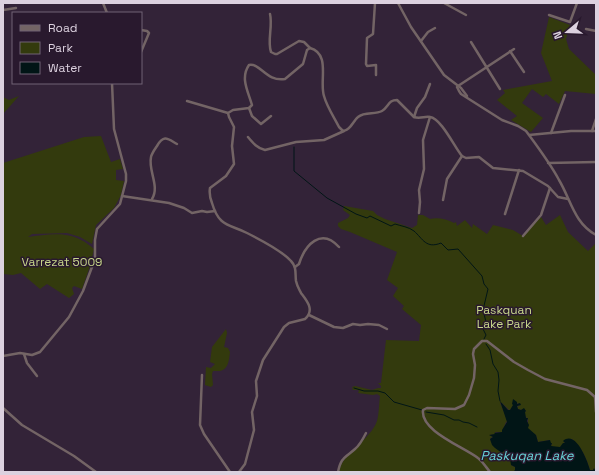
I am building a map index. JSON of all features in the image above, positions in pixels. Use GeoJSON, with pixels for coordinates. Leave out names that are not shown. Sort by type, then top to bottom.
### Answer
{"type":"FeatureCollection","features":[{"type":"Feature","properties":{"kind":"street"},"geometry":{"type":"LineString","coordinates":[[375,3],[373,34],[367,38],[366,64],[367,66],[376,65],[376,75]]}},
{"type":"Feature","properties":{"kind":"street"},"geometry":{"type":"LineString","coordinates":[[398,3],[444,75],[461,88],[468,98],[502,120],[518,126],[528,135],[559,180],[579,221],[587,230],[596,235]]}},
{"type":"Feature","properties":{"kind":"street"},"geometry":{"type":"LineString","coordinates":[[444,3],[466,14]]}},
{"type":"Feature","properties":{"kind":"street"},"geometry":{"type":"LineString","coordinates":[[549,15],[570,22],[577,3]]}},
{"type":"Feature","properties":{"kind":"street"},"geometry":{"type":"LineString","coordinates":[[3,10],[16,8]]}},
{"type":"Feature","properties":{"kind":"street"},"geometry":{"type":"LineString","coordinates":[[270,14],[271,52],[277,54],[299,40],[318,52],[322,60],[323,67],[322,87],[324,96],[339,128],[344,131]]}},
{"type":"Feature","properties":{"kind":"street"},"geometry":{"type":"LineString","coordinates":[[421,41],[428,32],[435,28]]}},
{"type":"Feature","properties":{"kind":"street"},"geometry":{"type":"LineString","coordinates":[[586,29],[596,31]]}},
{"type":"Feature","properties":{"kind":"street"},"geometry":{"type":"LineString","coordinates":[[142,30],[149,33],[142,50]]}},
{"type":"Feature","properties":{"kind":"street"},"geometry":{"type":"LineString","coordinates":[[471,42],[500,89]]}},
{"type":"Feature","properties":{"kind":"street"},"geometry":{"type":"LineString","coordinates":[[271,116],[261,124],[252,116],[249,108],[252,105],[244,78],[247,68],[249,65],[254,65],[271,78],[285,79],[302,64],[307,50],[310,48]]}},
{"type":"Feature","properties":{"kind":"street"},"geometry":{"type":"LineString","coordinates":[[457,86],[514,49]]}},
{"type":"Feature","properties":{"kind":"street"},"geometry":{"type":"LineString","coordinates":[[510,52],[524,72]]}},
{"type":"Feature","properties":{"kind":"street"},"geometry":{"type":"LineString","coordinates":[[3,356],[37,354],[43,350],[69,317],[83,291],[95,259],[95,240],[97,229],[118,206],[126,181],[126,174],[114,129],[112,84]]}},
{"type":"Feature","properties":{"kind":"street"},"geometry":{"type":"LineString","coordinates":[[414,117],[417,108],[425,97],[430,84]]}},
{"type":"Feature","properties":{"kind":"street"},"geometry":{"type":"LineString","coordinates":[[551,133],[565,94]]}},
{"type":"Feature","properties":{"kind":"street"},"geometry":{"type":"LineString","coordinates":[[187,100],[228,113],[232,110],[249,108]]}},
{"type":"Feature","properties":{"kind":"street"},"geometry":{"type":"LineString","coordinates":[[248,137],[256,146],[265,150],[296,142],[324,140],[344,131],[361,115],[382,110],[393,100],[398,101],[414,117],[434,118],[446,132],[462,156],[466,158],[479,157],[490,167],[496,169],[519,170],[527,173],[550,188],[558,197],[568,199]]}},
{"type":"Feature","properties":{"kind":"street"},"geometry":{"type":"LineString","coordinates":[[228,113],[234,127],[232,146],[234,164],[226,176],[210,188],[211,200],[215,211],[219,218],[227,225],[246,232],[290,260],[295,267],[296,283],[310,306],[309,315],[303,320],[289,323],[284,327],[263,360],[256,381],[257,396],[252,412],[254,430],[245,464],[239,472]]}},
{"type":"Feature","properties":{"kind":"street"},"geometry":{"type":"LineString","coordinates":[[419,213],[419,190],[424,169],[423,140],[430,117]]}},
{"type":"Feature","properties":{"kind":"street"},"geometry":{"type":"LineString","coordinates":[[592,131],[596,120]]}},
{"type":"Feature","properties":{"kind":"street"},"geometry":{"type":"LineString","coordinates":[[528,135],[596,131]]}},
{"type":"Feature","properties":{"kind":"street"},"geometry":{"type":"LineString","coordinates":[[152,199],[155,193],[151,165],[152,155],[160,140],[166,138],[177,144]]}},
{"type":"Feature","properties":{"kind":"street"},"geometry":{"type":"LineString","coordinates":[[443,200],[447,179],[462,156]]}},
{"type":"Feature","properties":{"kind":"street"},"geometry":{"type":"LineString","coordinates":[[548,163],[596,162]]}},
{"type":"Feature","properties":{"kind":"street"},"geometry":{"type":"LineString","coordinates":[[505,214],[519,170]]}},
{"type":"Feature","properties":{"kind":"street"},"geometry":{"type":"LineString","coordinates":[[523,236],[541,215],[550,188]]}},
{"type":"Feature","properties":{"kind":"street"},"geometry":{"type":"LineString","coordinates":[[122,196],[152,199],[184,208],[192,213],[215,211]]}},
{"type":"Feature","properties":{"kind":"street"},"geometry":{"type":"LineString","coordinates":[[295,267],[299,264],[304,251],[319,238],[322,237],[331,240],[339,247]]}},
{"type":"Feature","properties":{"kind":"street"},"geometry":{"type":"LineString","coordinates":[[309,315],[334,327],[343,328],[354,324],[368,324],[378,325],[387,329]]}},
{"type":"Feature","properties":{"kind":"street"},"geometry":{"type":"LineString","coordinates":[[490,472],[477,457],[442,437],[425,421],[423,414],[423,410],[427,408],[455,409],[464,405],[469,395],[474,378],[474,349],[485,340],[514,362],[545,379],[586,390],[596,399],[596,412]]}},
{"type":"Feature","properties":{"kind":"street"},"geometry":{"type":"LineString","coordinates":[[24,354],[27,363],[37,376]]}},
{"type":"Feature","properties":{"kind":"street"},"geometry":{"type":"LineString","coordinates":[[202,375],[200,425],[204,434],[230,472]]}},
{"type":"Feature","properties":{"kind":"street"},"geometry":{"type":"LineString","coordinates":[[3,408],[22,425],[74,456],[96,472]]}},
{"type":"Feature","properties":{"kind":"street"},"geometry":{"type":"LineString","coordinates":[[338,472],[341,461],[361,443],[366,433]]}},
{"type":"Feature","properties":{"kind":"green space"},"geometry":{"type":"Polygon","coordinates":[[[549,17],[570,25],[566,39],[569,49],[596,75],[596,94],[565,91],[559,104],[546,94],[543,97],[532,89],[522,103],[543,118],[531,132],[511,120],[517,116],[497,100],[505,93],[503,90],[552,81],[541,53],[549,17]]]}},
{"type":"Feature","properties":{"kind":"green space"},"geometry":{"type":"Polygon","coordinates":[[[19,96],[3,114],[3,97],[9,100],[19,96]]]}},
{"type":"Feature","properties":{"kind":"green space","name":"Varrezat 5009"},"geometry":{"type":"Polygon","coordinates":[[[101,136],[111,162],[120,159],[123,169],[116,170],[116,180],[124,181],[121,195],[114,208],[96,225],[92,244],[80,237],[67,233],[32,234],[28,237],[55,234],[68,235],[83,241],[94,249],[82,289],[74,286],[72,288],[74,294],[69,298],[47,284],[40,289],[21,273],[13,275],[3,274],[3,163],[84,137],[101,136]]]}},
{"type":"Feature","properties":{"kind":"green space","name":"Paskquan Lake Park"},"geometry":{"type":"Polygon","coordinates":[[[344,206],[373,211],[385,219],[412,228],[417,225],[418,215],[423,215],[430,219],[439,218],[454,223],[456,222],[457,226],[465,220],[472,228],[473,224],[487,234],[493,225],[513,230],[523,236],[541,217],[546,225],[560,215],[568,232],[588,251],[596,243],[596,470],[590,470],[586,458],[576,442],[572,439],[564,441],[565,444],[560,447],[550,447],[552,444],[550,444],[550,440],[538,442],[536,435],[528,430],[528,419],[525,416],[526,411],[518,409],[517,407],[520,405],[514,401],[510,410],[500,403],[508,421],[506,422],[502,432],[495,432],[496,434],[490,435],[493,436],[490,439],[494,447],[502,452],[504,451],[507,458],[511,460],[511,465],[515,467],[515,472],[339,472],[345,458],[369,435],[377,421],[378,415],[380,396],[377,394],[373,395],[358,393],[358,390],[353,390],[352,387],[355,386],[372,390],[381,388],[378,383],[381,383],[386,340],[419,341],[421,325],[402,309],[404,306],[393,296],[398,288],[387,280],[397,252],[341,229],[338,226],[338,223],[348,218],[350,215],[343,210],[344,206]]]}},
{"type":"Feature","properties":{"kind":"green space"},"geometry":{"type":"Polygon","coordinates":[[[226,329],[227,333],[224,347],[228,348],[230,352],[229,361],[223,370],[213,371],[213,385],[211,387],[205,385],[206,367],[211,368],[215,364],[210,362],[212,347],[226,329]]]}},
{"type":"Feature","properties":{"kind":"water","name":"Paskuqan Lake"},"geometry":{"type":"Polygon","coordinates":[[[513,399],[517,402],[517,404],[520,403],[521,405],[517,406],[518,409],[521,410],[524,408],[526,411],[526,418],[528,418],[527,421],[529,425],[528,428],[536,435],[538,442],[550,440],[552,443],[551,446],[560,447],[563,443],[565,443],[563,441],[568,439],[573,440],[581,450],[590,470],[593,470],[594,468],[596,472],[514,471],[515,467],[511,465],[510,459],[508,459],[504,451],[502,453],[492,445],[490,439],[493,437],[489,435],[502,432],[507,422],[500,401],[508,410],[510,410],[513,405],[513,399]]]}},
{"type":"Feature","properties":{"kind":"waterway"},"geometry":{"type":"LineString","coordinates":[[294,147],[294,171],[327,198],[356,214],[367,218],[370,216],[391,226],[395,224],[410,228],[428,244],[436,245],[441,243],[448,250],[458,249],[482,276],[484,284],[488,289],[483,310],[486,322],[483,329],[486,335],[484,339]]}},
{"type":"Feature","properties":{"kind":"waterway"},"geometry":{"type":"LineString","coordinates":[[486,344],[490,350],[493,364],[498,372],[498,391],[500,401]]}},
{"type":"Feature","properties":{"kind":"waterway"},"geometry":{"type":"LineString","coordinates":[[354,388],[364,391],[378,391],[385,393],[394,402],[422,410]]}},
{"type":"Feature","properties":{"kind":"waterway"},"geometry":{"type":"LineString","coordinates":[[426,412],[444,415],[454,420],[469,423],[477,427]]}}]}
